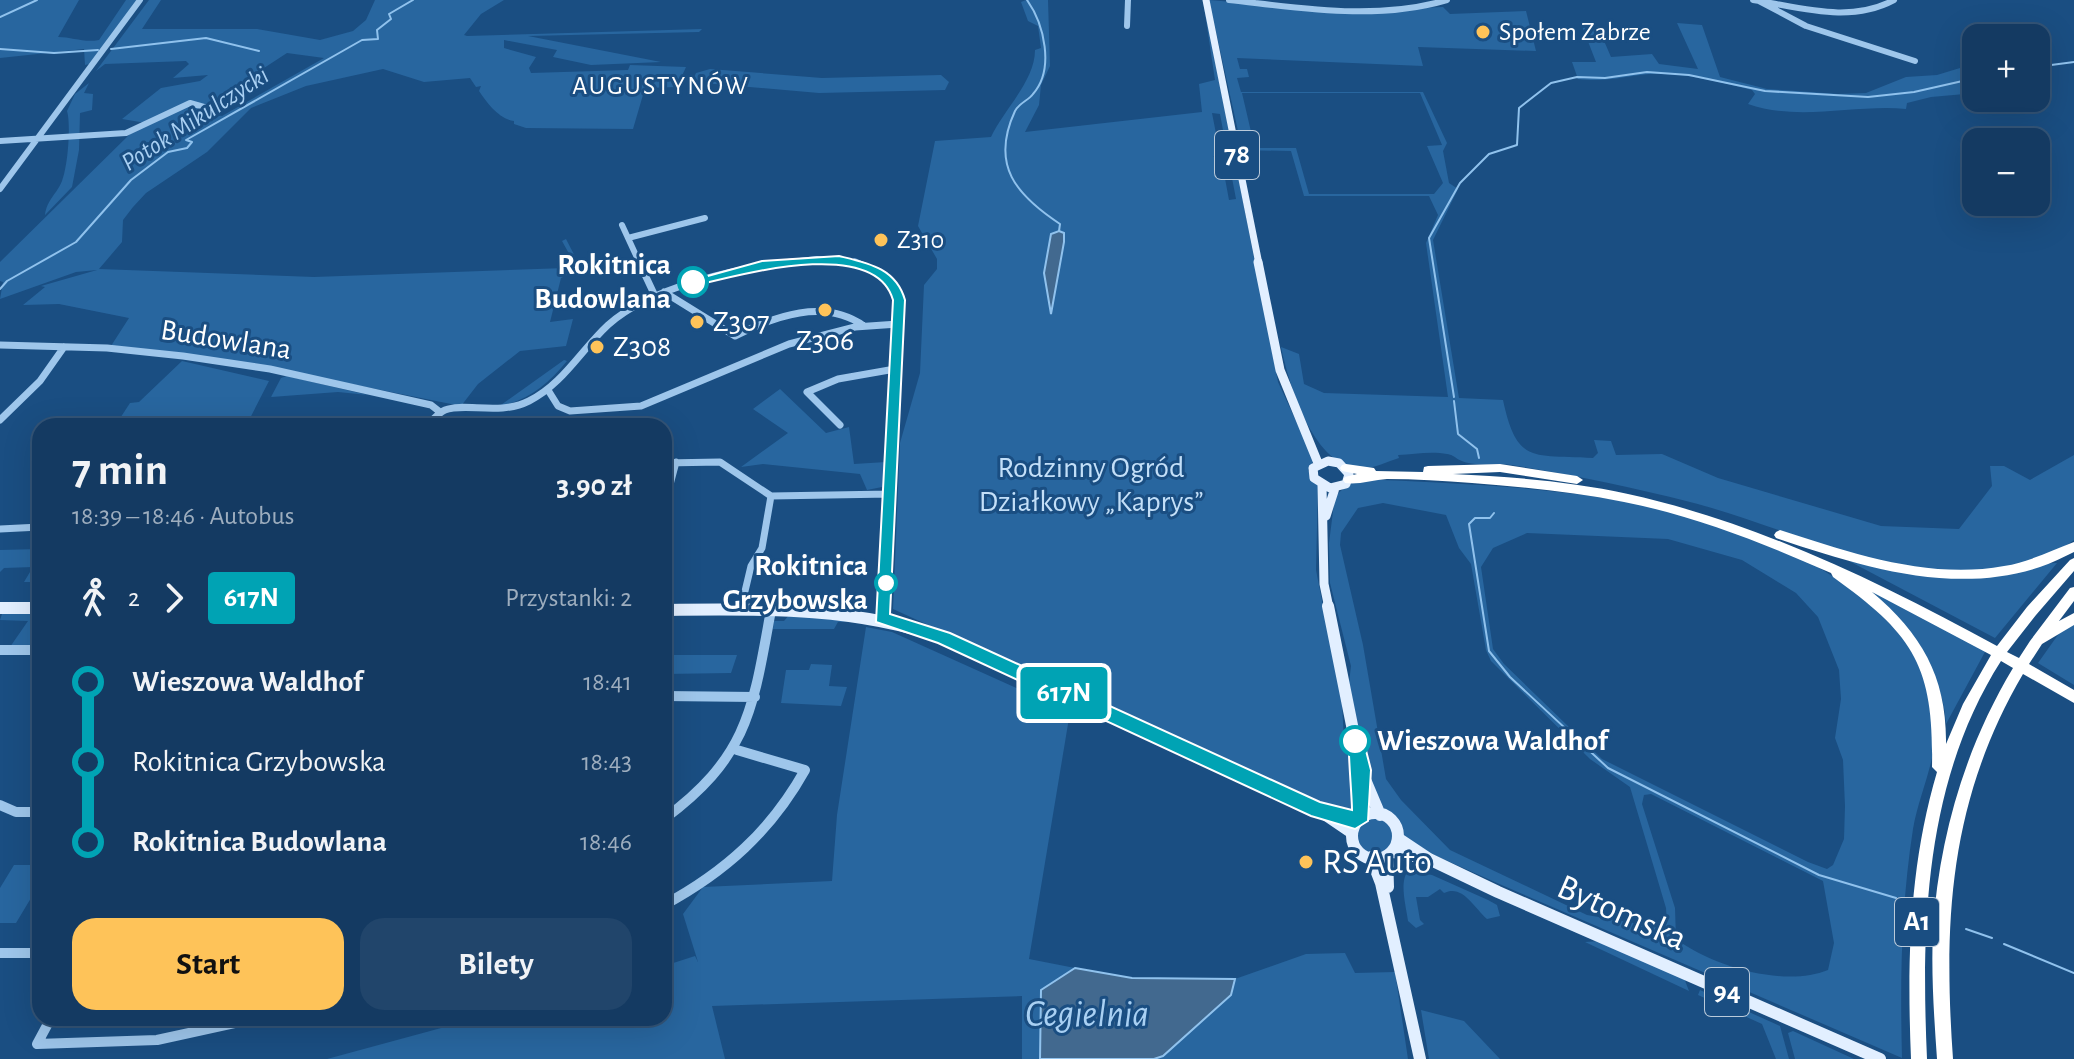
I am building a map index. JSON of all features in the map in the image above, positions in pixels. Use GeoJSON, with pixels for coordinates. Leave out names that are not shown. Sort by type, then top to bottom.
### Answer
{"type":"FeatureCollection","features":[{"type":"Feature","properties":{"kind":"highway"},"geometry":{"type":"LineString","coordinates":[[1347,474],[1524,470],[1658,497],[1773,537],[1876,578],[2070,690]]}},
{"type":"Feature","properties":{"kind":"highway"},"geometry":{"type":"LineString","coordinates":[[1773,537],[1871,563],[1956,575],[2031,566],[2074,547]]}},
{"type":"Feature","properties":{"kind":"highway"},"geometry":{"type":"LineString","coordinates":[[1773,537],[1863,591],[1896,622],[1916,647],[1932,677],[1941,712],[1938,786]]}},
{"type":"Feature","properties":{"kind":"highway","name":"A1"},"geometry":{"type":"LineString","coordinates":[[1919,1059],[1915,981],[1917,923],[1921,874],[1938,786],[1964,717],[1993,662],[2074,563]]}},
{"type":"Feature","properties":{"kind":"highway","name":"A1"},"geometry":{"type":"LineString","coordinates":[[1945,1059],[1942,933],[1952,835],[1985,729],[2028,652],[2074,592]]}},
{"type":"Feature","properties":{"kind":"highway"},"geometry":{"type":"LineString","coordinates":[[2028,652],[2074,618]]}},
{"type":"Feature","properties":{"kind":"main road","name":"78"},"geometry":{"type":"LineString","coordinates":[[1206,0],[1280,370],[1292,405],[1324,462],[1312,473],[1322,485],[1324,584],[1361,770],[1380,815]]}},
{"type":"Feature","properties":{"kind":"main road"},"geometry":{"type":"LineString","coordinates":[[1322,485],[1335,488],[1347,474],[1324,462]]}},
{"type":"Feature","properties":{"kind":"main road","name":"78"},"geometry":{"type":"LineString","coordinates":[[1323,525],[1335,488]]}},
{"type":"Feature","properties":{"kind":"main road"},"geometry":{"type":"LineString","coordinates":[[0,608],[32,608]]}},
{"type":"Feature","properties":{"kind":"main road"},"geometry":{"type":"LineString","coordinates":[[672,610],[843,612],[882,618],[944,638],[1318,810],[1356,822],[1380,815],[1393,825],[1393,849],[1386,871],[1403,977]]}},
{"type":"Feature","properties":{"kind":"main road","name":"78"},"geometry":{"type":"LineString","coordinates":[[1356,822],[1361,770]]}},
{"type":"Feature","properties":{"kind":"main road"},"geometry":{"type":"LineString","coordinates":[[1356,822],[1356,847],[1371,857],[1381,883],[1420,1059]]}},
{"type":"Feature","properties":{"kind":"main road"},"geometry":{"type":"LineString","coordinates":[[1371,857],[1393,849]]}},
{"type":"Feature","properties":{"kind":"main road","name":"Bytomska"},"geometry":{"type":"LineString","coordinates":[[1393,849],[1429,859],[1880,1059]]}},
{"type":"Feature","properties":{"kind":"street"},"geometry":{"type":"LineString","coordinates":[[0,189],[33,141],[122,30],[140,0]]}},
{"type":"Feature","properties":{"kind":"street"},"geometry":{"type":"LineString","coordinates":[[1127,26],[1128,0]]}},
{"type":"Feature","properties":{"kind":"street"},"geometry":{"type":"LineString","coordinates":[[1229,0],[1360,10],[1423,7],[1447,0]]}},
{"type":"Feature","properties":{"kind":"street"},"geometry":{"type":"LineString","coordinates":[[1360,10],[1361,0]]}},
{"type":"Feature","properties":{"kind":"street"},"geometry":{"type":"LineString","coordinates":[[1756,0],[1828,10],[1874,10],[1894,0]]}},
{"type":"Feature","properties":{"kind":"street"},"geometry":{"type":"LineString","coordinates":[[1756,0],[1762,7],[1798,22],[1915,61]]}},
{"type":"Feature","properties":{"kind":"street"},"geometry":{"type":"LineString","coordinates":[[1825,0],[1828,10]]}},
{"type":"Feature","properties":{"kind":"street"},"geometry":{"type":"LineString","coordinates":[[0,141],[129,132],[190,103],[204,107]]}},
{"type":"Feature","properties":{"kind":"street"},"geometry":{"type":"LineString","coordinates":[[628,238],[705,218]]}},
{"type":"Feature","properties":{"kind":"street"},"geometry":{"type":"LineString","coordinates":[[622,225],[655,296]]}},
{"type":"Feature","properties":{"kind":"street","name":"Budowlana"},"geometry":{"type":"LineString","coordinates":[[0,345],[130,350],[258,367],[431,405],[440,412],[511,408],[548,390],[608,324],[655,296],[714,276],[773,264],[847,261],[883,273],[897,291],[898,324]]}},
{"type":"Feature","properties":{"kind":"street"},"geometry":{"type":"LineString","coordinates":[[664,292],[735,336],[757,325],[798,315],[837,312],[854,317],[864,326]]}},
{"type":"Feature","properties":{"kind":"street"},"geometry":{"type":"LineString","coordinates":[[548,390],[558,406],[570,411],[641,406],[783,346],[864,326],[898,324],[882,618]]}},
{"type":"Feature","properties":{"kind":"street"},"geometry":{"type":"LineString","coordinates":[[0,420],[40,381],[64,347]]}},
{"type":"Feature","properties":{"kind":"street"},"geometry":{"type":"LineString","coordinates":[[840,425],[807,392],[838,379],[895,369]]}},
{"type":"Feature","properties":{"kind":"street"},"geometry":{"type":"LineString","coordinates":[[434,418],[440,412]]}},
{"type":"Feature","properties":{"kind":"street"},"geometry":{"type":"LineString","coordinates":[[672,462],[720,462],[771,496],[890,494]]}},
{"type":"Feature","properties":{"kind":"street"},"geometry":{"type":"LineString","coordinates":[[672,477],[676,462]]}},
{"type":"Feature","properties":{"kind":"street"},"geometry":{"type":"LineString","coordinates":[[741,610],[751,566],[762,548],[771,496]]}},
{"type":"Feature","properties":{"kind":"street"},"geometry":{"type":"LineString","coordinates":[[0,529],[32,527]]}},
{"type":"Feature","properties":{"kind":"street"},"geometry":{"type":"LineString","coordinates":[[672,813],[702,791],[737,750],[755,697],[771,610]]}},
{"type":"Feature","properties":{"kind":"street"},"geometry":{"type":"LineString","coordinates":[[0,650],[32,650]]}},
{"type":"Feature","properties":{"kind":"street"},"geometry":{"type":"LineString","coordinates":[[672,696],[755,697]]}},
{"type":"Feature","properties":{"kind":"street"},"geometry":{"type":"LineString","coordinates":[[672,900],[757,841],[784,809],[805,770],[737,750]]}},
{"type":"Feature","properties":{"kind":"street"},"geometry":{"type":"LineString","coordinates":[[0,805],[16,812],[32,812]]}},
{"type":"Feature","properties":{"kind":"street"},"geometry":{"type":"LineString","coordinates":[[0,953],[32,953]]}},
{"type":"Feature","properties":{"kind":"street"},"geometry":{"type":"LineString","coordinates":[[47,1026],[37,1044],[157,1040],[221,1026]]}},
{"type":"Feature","properties":{"kind":"green space"},"geometry":{"type":"Polygon","coordinates":[[[0,0],[79,0],[58,37],[88,41],[99,40],[126,0],[137,0],[94,63],[85,65],[84,49],[0,58],[0,0]]]}},
{"type":"Feature","properties":{"kind":"green space"},"geometry":{"type":"Polygon","coordinates":[[[149,0],[161,0],[142,29],[257,29],[320,40],[353,31],[366,20],[375,0],[504,0],[481,14],[464,35],[467,36],[702,29],[699,32],[528,36],[661,62],[591,65],[553,57],[557,50],[504,40],[504,48],[536,57],[529,68],[531,73],[628,70],[630,65],[686,67],[677,87],[645,88],[633,129],[526,128],[494,110],[479,91],[481,86],[476,87],[470,78],[424,82],[383,69],[306,86],[251,108],[207,152],[146,193],[123,220],[122,242],[99,269],[314,277],[566,268],[572,259],[562,241],[566,239],[581,268],[561,278],[550,322],[573,319],[566,346],[520,351],[478,384],[461,406],[321,378],[111,346],[129,318],[59,304],[23,305],[45,287],[41,286],[97,270],[76,272],[0,299],[3,282],[0,281],[0,262],[132,132],[192,104],[222,116],[324,58],[287,53],[206,106],[193,101],[146,123],[122,119],[161,88],[200,81],[208,75],[173,78],[189,64],[186,61],[105,64],[96,71],[149,0]]]}},
{"type":"Feature","properties":{"kind":"green space","name":"Rodzinny Ogród Działkowy „Kaprys”"},"geometry":{"type":"Polygon","coordinates":[[[1048,0],[1050,66],[1041,85],[1039,105],[1025,132],[1202,112],[1199,84],[1215,80],[1203,0],[1233,152],[1227,152],[1220,114],[1212,113],[1220,154],[1213,157],[1221,157],[1229,200],[1236,199],[1228,157],[1232,157],[1237,170],[1278,382],[1314,460],[1308,470],[1318,485],[1316,570],[1342,703],[1344,741],[1354,767],[1356,798],[1352,809],[1314,801],[893,609],[900,443],[920,373],[924,285],[937,269],[937,259],[918,226],[935,141],[991,137],[1025,84],[1035,50],[1041,48],[1038,26],[1028,21],[1021,2],[1048,0]]]}},
{"type":"Feature","properties":{"kind":"green space"},"geometry":{"type":"Polygon","coordinates":[[[1209,0],[1344,11],[1443,7],[1450,14],[1526,11],[1536,51],[1418,47],[1423,66],[1237,58],[1240,69],[1247,69],[1249,77],[1237,78],[1241,92],[1423,92],[1447,143],[1443,151],[1449,183],[1458,189],[1433,240],[1459,398],[1503,400],[1515,436],[1531,452],[1593,458],[1598,453],[1594,440],[1611,441],[1616,455],[1662,454],[1718,478],[1881,526],[1959,529],[1992,486],[1990,466],[2004,466],[2030,480],[2074,455],[2074,540],[2031,562],[1984,572],[1934,571],[1883,562],[1690,502],[1557,473],[1507,464],[1469,463],[1435,453],[1398,455],[1399,458],[1368,468],[1341,463],[1327,452],[1305,420],[1281,347],[1299,354],[1304,384],[1324,393],[1448,397],[1426,243],[1438,215],[1429,196],[1304,196],[1291,151],[1239,150],[1245,142],[1253,140],[1255,148],[1296,148],[1309,194],[1434,194],[1443,183],[1427,146],[1442,145],[1420,93],[1242,93],[1252,136],[1238,131],[1209,0]]]}},
{"type":"Feature","properties":{"kind":"green space"},"geometry":{"type":"Polygon","coordinates":[[[1677,23],[1702,25],[1720,77],[1767,89],[1866,93],[1906,77],[1937,75],[1960,68],[1962,94],[1907,103],[1906,109],[1787,112],[1748,104],[1755,94],[1752,90],[1697,78],[1654,74],[1602,80],[1578,79],[1572,62],[1596,62],[1582,26],[1598,27],[1611,57],[1652,54],[1659,64],[1698,69],[1677,23]]]}},
{"type":"Feature","properties":{"kind":"green space"},"geometry":{"type":"Polygon","coordinates":[[[710,69],[822,78],[941,75],[949,82],[945,90],[819,93],[692,82],[696,73],[710,69]]]}},
{"type":"Feature","properties":{"kind":"green space"},"geometry":{"type":"Polygon","coordinates":[[[89,83],[84,93],[93,94],[92,110],[80,113],[79,150],[72,187],[45,215],[64,174],[69,135],[67,111],[75,94],[89,83]]]}},
{"type":"Feature","properties":{"kind":"green space"},"geometry":{"type":"Polygon","coordinates":[[[564,360],[567,361],[537,390],[498,407],[564,360]]]}},
{"type":"Feature","properties":{"kind":"green space"},"geometry":{"type":"Polygon","coordinates":[[[182,361],[269,381],[250,418],[120,418],[130,403],[139,402],[182,361]]]}},
{"type":"Feature","properties":{"kind":"green space"},"geometry":{"type":"Polygon","coordinates":[[[287,376],[368,395],[338,392],[271,397],[281,378],[287,376]]]}},
{"type":"Feature","properties":{"kind":"green space"},"geometry":{"type":"Polygon","coordinates":[[[780,389],[826,433],[849,427],[854,464],[886,462],[882,487],[867,490],[860,474],[763,464],[741,467],[788,433],[753,409],[780,389]]]}},
{"type":"Feature","properties":{"kind":"green space"},"geometry":{"type":"Polygon","coordinates":[[[1362,479],[1428,482],[1569,493],[1641,504],[1710,521],[1776,545],[1835,578],[1887,621],[1912,652],[1922,672],[1935,737],[1913,829],[1906,886],[1901,972],[1902,1058],[1497,883],[1432,854],[1402,835],[1380,809],[1364,759],[1349,683],[1351,666],[1330,583],[1329,543],[1335,496],[1351,482],[1362,479]],[[1383,503],[1358,508],[1341,533],[1340,545],[1363,645],[1386,779],[1401,800],[1450,850],[1587,915],[1663,928],[1667,923],[1666,908],[1630,787],[1590,759],[1491,661],[1486,650],[1471,564],[1459,548],[1446,515],[1383,503]],[[1527,533],[1493,548],[1481,567],[1493,649],[1504,664],[1602,759],[1808,862],[1827,869],[1833,865],[1844,839],[1843,760],[1835,738],[1841,699],[1839,670],[1818,617],[1796,593],[1742,560],[1668,539],[1527,533]],[[1651,794],[1644,795],[1642,804],[1675,908],[1676,939],[1709,958],[1749,971],[1791,977],[1828,970],[1834,943],[1823,881],[1651,794]]]}},
{"type":"Feature","properties":{"kind":"green space"},"geometry":{"type":"Polygon","coordinates":[[[32,549],[32,567],[4,568],[0,572],[0,550],[32,549]]]}},
{"type":"Feature","properties":{"kind":"green space"},"geometry":{"type":"Polygon","coordinates":[[[1849,561],[1920,575],[1955,578],[1999,576],[2057,563],[1995,638],[1849,561]]]}},
{"type":"Feature","properties":{"kind":"green space"},"geometry":{"type":"Polygon","coordinates":[[[32,569],[32,582],[24,582],[32,569]]]}},
{"type":"Feature","properties":{"kind":"green space"},"geometry":{"type":"Polygon","coordinates":[[[1845,574],[1986,650],[1946,724],[1943,701],[1924,660],[1894,623],[1845,574]]]}},
{"type":"Feature","properties":{"kind":"green space"},"geometry":{"type":"Polygon","coordinates":[[[2,614],[32,614],[32,647],[10,647],[28,621],[0,620],[2,614]]]}},
{"type":"Feature","properties":{"kind":"green space"},"geometry":{"type":"Polygon","coordinates":[[[790,614],[850,622],[838,622],[834,629],[773,629],[774,621],[784,621],[790,614]]]}},
{"type":"Feature","properties":{"kind":"green space"},"geometry":{"type":"Polygon","coordinates":[[[2074,623],[2074,685],[2038,663],[2060,632],[2074,623]]]}},
{"type":"Feature","properties":{"kind":"green space"},"geometry":{"type":"Polygon","coordinates":[[[866,627],[892,632],[1070,712],[1029,959],[1075,968],[1041,990],[1040,1059],[1022,1059],[1022,996],[712,1006],[725,1059],[327,1059],[449,1026],[672,1026],[672,963],[695,956],[698,962],[683,914],[703,887],[832,881],[837,815],[866,627]]]}},
{"type":"Feature","properties":{"kind":"green space"},"geometry":{"type":"Polygon","coordinates":[[[672,655],[737,655],[731,673],[672,674],[672,655]]]}},
{"type":"Feature","properties":{"kind":"green space"},"geometry":{"type":"Polygon","coordinates":[[[811,664],[832,665],[829,686],[847,687],[841,706],[781,703],[786,670],[809,670],[811,664]]]}},
{"type":"Feature","properties":{"kind":"green space"},"geometry":{"type":"Polygon","coordinates":[[[1375,817],[1388,822],[1393,835],[1388,848],[1375,853],[1362,848],[1357,835],[1362,822],[1375,817]]]}},
{"type":"Feature","properties":{"kind":"green space"},"geometry":{"type":"Polygon","coordinates":[[[14,865],[32,865],[32,896],[16,923],[0,923],[0,888],[14,865]]]}},
{"type":"Feature","properties":{"kind":"green space"},"geometry":{"type":"Polygon","coordinates":[[[1408,871],[1432,875],[1488,900],[1497,905],[1500,916],[1487,919],[1462,894],[1456,891],[1444,893],[1440,889],[1428,897],[1416,897],[1420,920],[1424,924],[1416,928],[1408,921],[1405,901],[1404,881],[1408,871]]]}},
{"type":"Feature","properties":{"kind":"green space"},"geometry":{"type":"Polygon","coordinates":[[[1600,941],[1684,978],[1689,991],[1585,942],[1600,941]]]}},
{"type":"Feature","properties":{"kind":"green space"},"geometry":{"type":"Polygon","coordinates":[[[1345,953],[1355,973],[1395,972],[1408,1059],[1154,1059],[1164,1055],[1231,995],[1235,979],[1306,954],[1345,953]]]}},
{"type":"Feature","properties":{"kind":"green space"},"geometry":{"type":"Polygon","coordinates":[[[1700,990],[1780,1026],[1789,1059],[1776,1059],[1762,1024],[1698,995],[1700,990]]]}},
{"type":"Feature","properties":{"kind":"green space"},"geometry":{"type":"Polygon","coordinates":[[[1421,1010],[1464,1021],[1500,1059],[1429,1059],[1421,1010]]]}},
{"type":"Feature","properties":{"kind":"green space"},"geometry":{"type":"Polygon","coordinates":[[[1793,1031],[1854,1059],[1795,1059],[1788,1033],[1793,1031]]]}},
{"type":"Feature","properties":{"kind":"water"},"geometry":{"type":"Polygon","coordinates":[[[1064,233],[1064,242],[1051,314],[1044,273],[1051,234],[1064,233]]]}},
{"type":"Feature","properties":{"kind":"water","name":"Cegielnia"},"geometry":{"type":"Polygon","coordinates":[[[1075,968],[1132,978],[1235,979],[1231,995],[1163,1056],[1154,1059],[1040,1059],[1041,990],[1075,968]]]}},
{"type":"Feature","properties":{"kind":"waterway"},"geometry":{"type":"LineString","coordinates":[[0,17],[37,0]]}},
{"type":"Feature","properties":{"kind":"waterway","name":"Potok Mikulczycki"},"geometry":{"type":"LineString","coordinates":[[0,289],[7,281],[76,242],[131,180],[168,152],[187,148],[192,142],[186,140],[362,40],[378,39],[377,30],[391,19],[389,14],[413,0]]}},
{"type":"Feature","properties":{"kind":"waterway"},"geometry":{"type":"LineString","coordinates":[[1027,0],[1042,34],[1044,72],[1033,94],[1015,111],[1005,147],[1007,163],[1020,190],[1060,224],[1059,231]]}},
{"type":"Feature","properties":{"kind":"waterway"},"geometry":{"type":"LineString","coordinates":[[111,49],[206,38],[259,51]]}},
{"type":"Feature","properties":{"kind":"waterway"},"geometry":{"type":"LineString","coordinates":[[0,49],[54,53],[98,50]]}},
{"type":"Feature","properties":{"kind":"waterway"},"geometry":{"type":"LineString","coordinates":[[2050,65],[2074,62]]}},
{"type":"Feature","properties":{"kind":"waterway"},"geometry":{"type":"LineString","coordinates":[[1454,397],[1429,238],[1460,183],[1489,154],[1517,145],[1519,108],[1551,83],[1577,77],[1605,78],[1647,72],[1689,75],[1765,91],[1868,97],[1914,92],[1962,81]]}},
{"type":"Feature","properties":{"kind":"waterway"},"geometry":{"type":"LineString","coordinates":[[1454,401],[1458,434],[1477,449],[1479,458]]}},
{"type":"Feature","properties":{"kind":"waterway"},"geometry":{"type":"LineString","coordinates":[[1494,513],[1490,518],[1475,518],[1469,524],[1489,651],[1510,677],[1608,768],[1819,875],[1896,898]]}},
{"type":"Feature","properties":{"kind":"waterway"},"geometry":{"type":"LineString","coordinates":[[1966,929],[1992,938]]}},
{"type":"Feature","properties":{"kind":"waterway"},"geometry":{"type":"LineString","coordinates":[[2004,944],[2074,973]]}},
{"type":"Feature","properties":{"kind":"bus line","name":"617N"},"geometry":{"type":"LineString","coordinates":[[693,282],[762,265],[839,260],[873,268],[883,273],[895,287],[899,300],[886,598],[882,618],[944,638],[1318,810],[1355,820],[1361,815],[1361,770],[1355,741]]}},
{"type":"Feature","properties":{"kind":"place","name":"Społem Zabrze"},"geometry":{"type":"Point","coordinates":[1483,32]}},
{"type":"Feature","properties":{"kind":"place","name":"Z310"},"geometry":{"type":"Point","coordinates":[881,240]}},
{"type":"Feature","properties":{"kind":"place","name":"Rokitnica Budowlana"},"geometry":{"type":"Point","coordinates":[693,282]}},
{"type":"Feature","properties":{"kind":"place","name":"Z306"},"geometry":{"type":"Point","coordinates":[825,310]}},
{"type":"Feature","properties":{"kind":"place","name":"Z307"},"geometry":{"type":"Point","coordinates":[697,322]}},
{"type":"Feature","properties":{"kind":"place","name":"Z308"},"geometry":{"type":"Point","coordinates":[597,347]}},
{"type":"Feature","properties":{"kind":"place","name":"Rokitnica Grzybowska"},"geometry":{"type":"Point","coordinates":[886,583]}},
{"type":"Feature","properties":{"kind":"place","name":"Wieszowa Waldhof"},"geometry":{"type":"Point","coordinates":[1355,741]}},
{"type":"Feature","properties":{"kind":"place","name":"RS Auto"},"geometry":{"type":"Point","coordinates":[1306,862]}},
{"type":"Feature","properties":{"kind":"district","name":"AUGUSTYNÓW"},"geometry":{"type":"Point","coordinates":[661,86]}}]}
